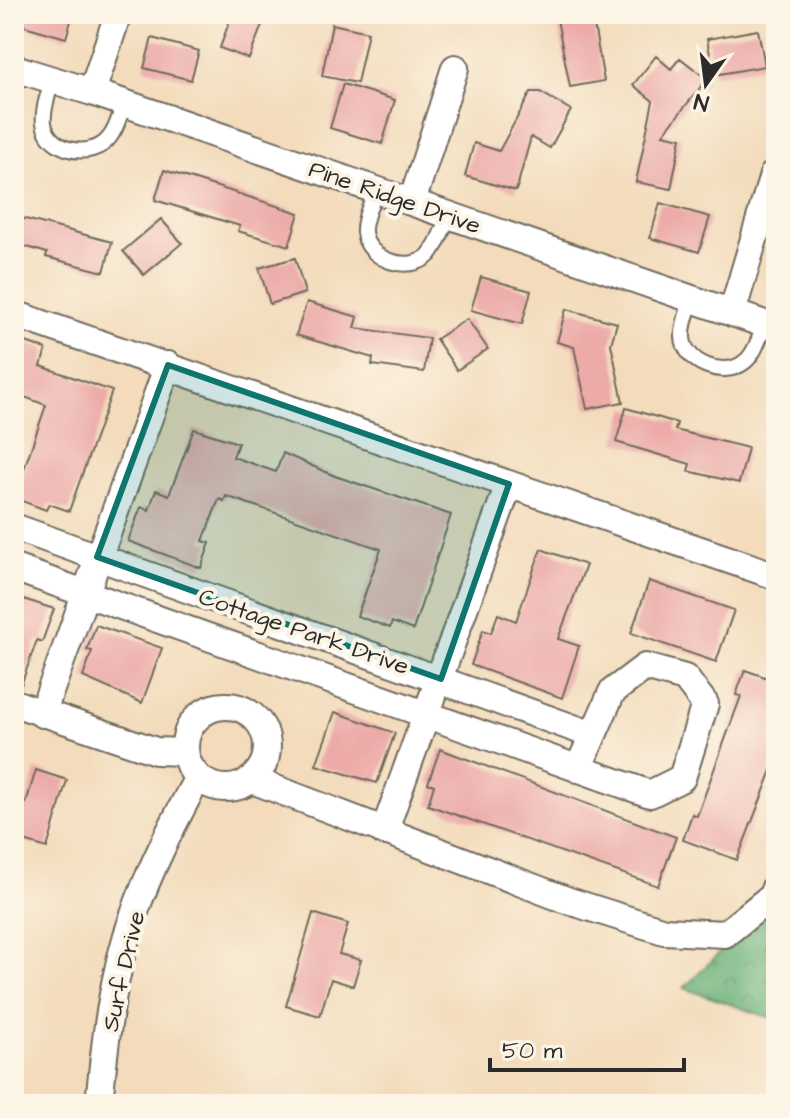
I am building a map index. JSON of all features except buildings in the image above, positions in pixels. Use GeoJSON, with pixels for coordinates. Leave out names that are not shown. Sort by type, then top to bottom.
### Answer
{"type":"FeatureCollection","features":[{"type":"Feature","properties":{"kind":"street"},"geometry":{"type":"LineString","coordinates":[[92,92],[118,14]]}},
{"type":"Feature","properties":{"kind":"street","name":"Pine Ridge Drive"},"geometry":{"type":"LineString","coordinates":[[14,68],[92,92],[770,326]]}},
{"type":"Feature","properties":{"kind":"street"},"geometry":{"type":"LineString","coordinates":[[412,202],[455,68]]}},
{"type":"Feature","properties":{"kind":"street"},"geometry":{"type":"LineString","coordinates":[[732,313],[773,175]]}},
{"type":"Feature","properties":{"kind":"street"},"geometry":{"type":"LineString","coordinates":[[14,314],[776,576]]}},
{"type":"Feature","properties":{"kind":"street"},"geometry":{"type":"LineString","coordinates":[[42,714],[168,365]]}},
{"type":"Feature","properties":{"kind":"street"},"geometry":{"type":"LineString","coordinates":[[384,832],[509,484]]}},
{"type":"Feature","properties":{"kind":"street","name":"Cottage Park Drive"},"geometry":{"type":"LineString","coordinates":[[14,527],[593,735]]}},
{"type":"Feature","properties":{"kind":"street","name":"Cottage Park Drive"},"geometry":{"type":"LineString","coordinates":[[14,568],[427,716],[578,769],[650,794],[682,778],[705,704],[685,678],[645,667],[612,692],[578,769]]}},
{"type":"Feature","properties":{"kind":"street"},"geometry":{"type":"LineString","coordinates":[[14,703],[156,751],[185,752]]}},
{"type":"Feature","properties":{"kind":"street"},"geometry":{"type":"LineString","coordinates":[[255,781],[264,764],[267,738],[253,715],[240,708],[212,708],[200,715],[191,725],[185,752],[198,777],[221,788],[255,781],[569,901],[664,931],[725,934],[772,896],[776,885]]}},
{"type":"Feature","properties":{"kind":"street","name":"Surf Drive"},"geometry":{"type":"LineString","coordinates":[[99,1104],[113,994],[133,918],[164,842],[198,777]]}},
{"type":"Feature","properties":{"kind":"lane"},"geometry":{"type":"LineString","coordinates":[[53,79],[44,124],[48,135],[71,150],[87,151],[110,137],[124,103]]}},
{"type":"Feature","properties":{"kind":"lane"},"geometry":{"type":"LineString","coordinates":[[376,190],[363,231],[367,244],[375,253],[390,261],[418,263],[429,255],[449,215]]}},
{"type":"Feature","properties":{"kind":"lane"},"geometry":{"type":"LineString","coordinates":[[691,300],[683,336],[685,347],[702,364],[731,368],[744,363],[770,326]]}},
{"type":"Feature","properties":{"kind":"highlighted area"},"geometry":{"type":"Polygon","coordinates":[[[168,365],[509,484],[441,679],[97,557],[168,365]]]}},
{"type":"Feature","properties":{"kind":"green space"},"geometry":{"type":"Polygon","coordinates":[[[776,897],[776,1020],[684,988],[776,897]]]}}]}
